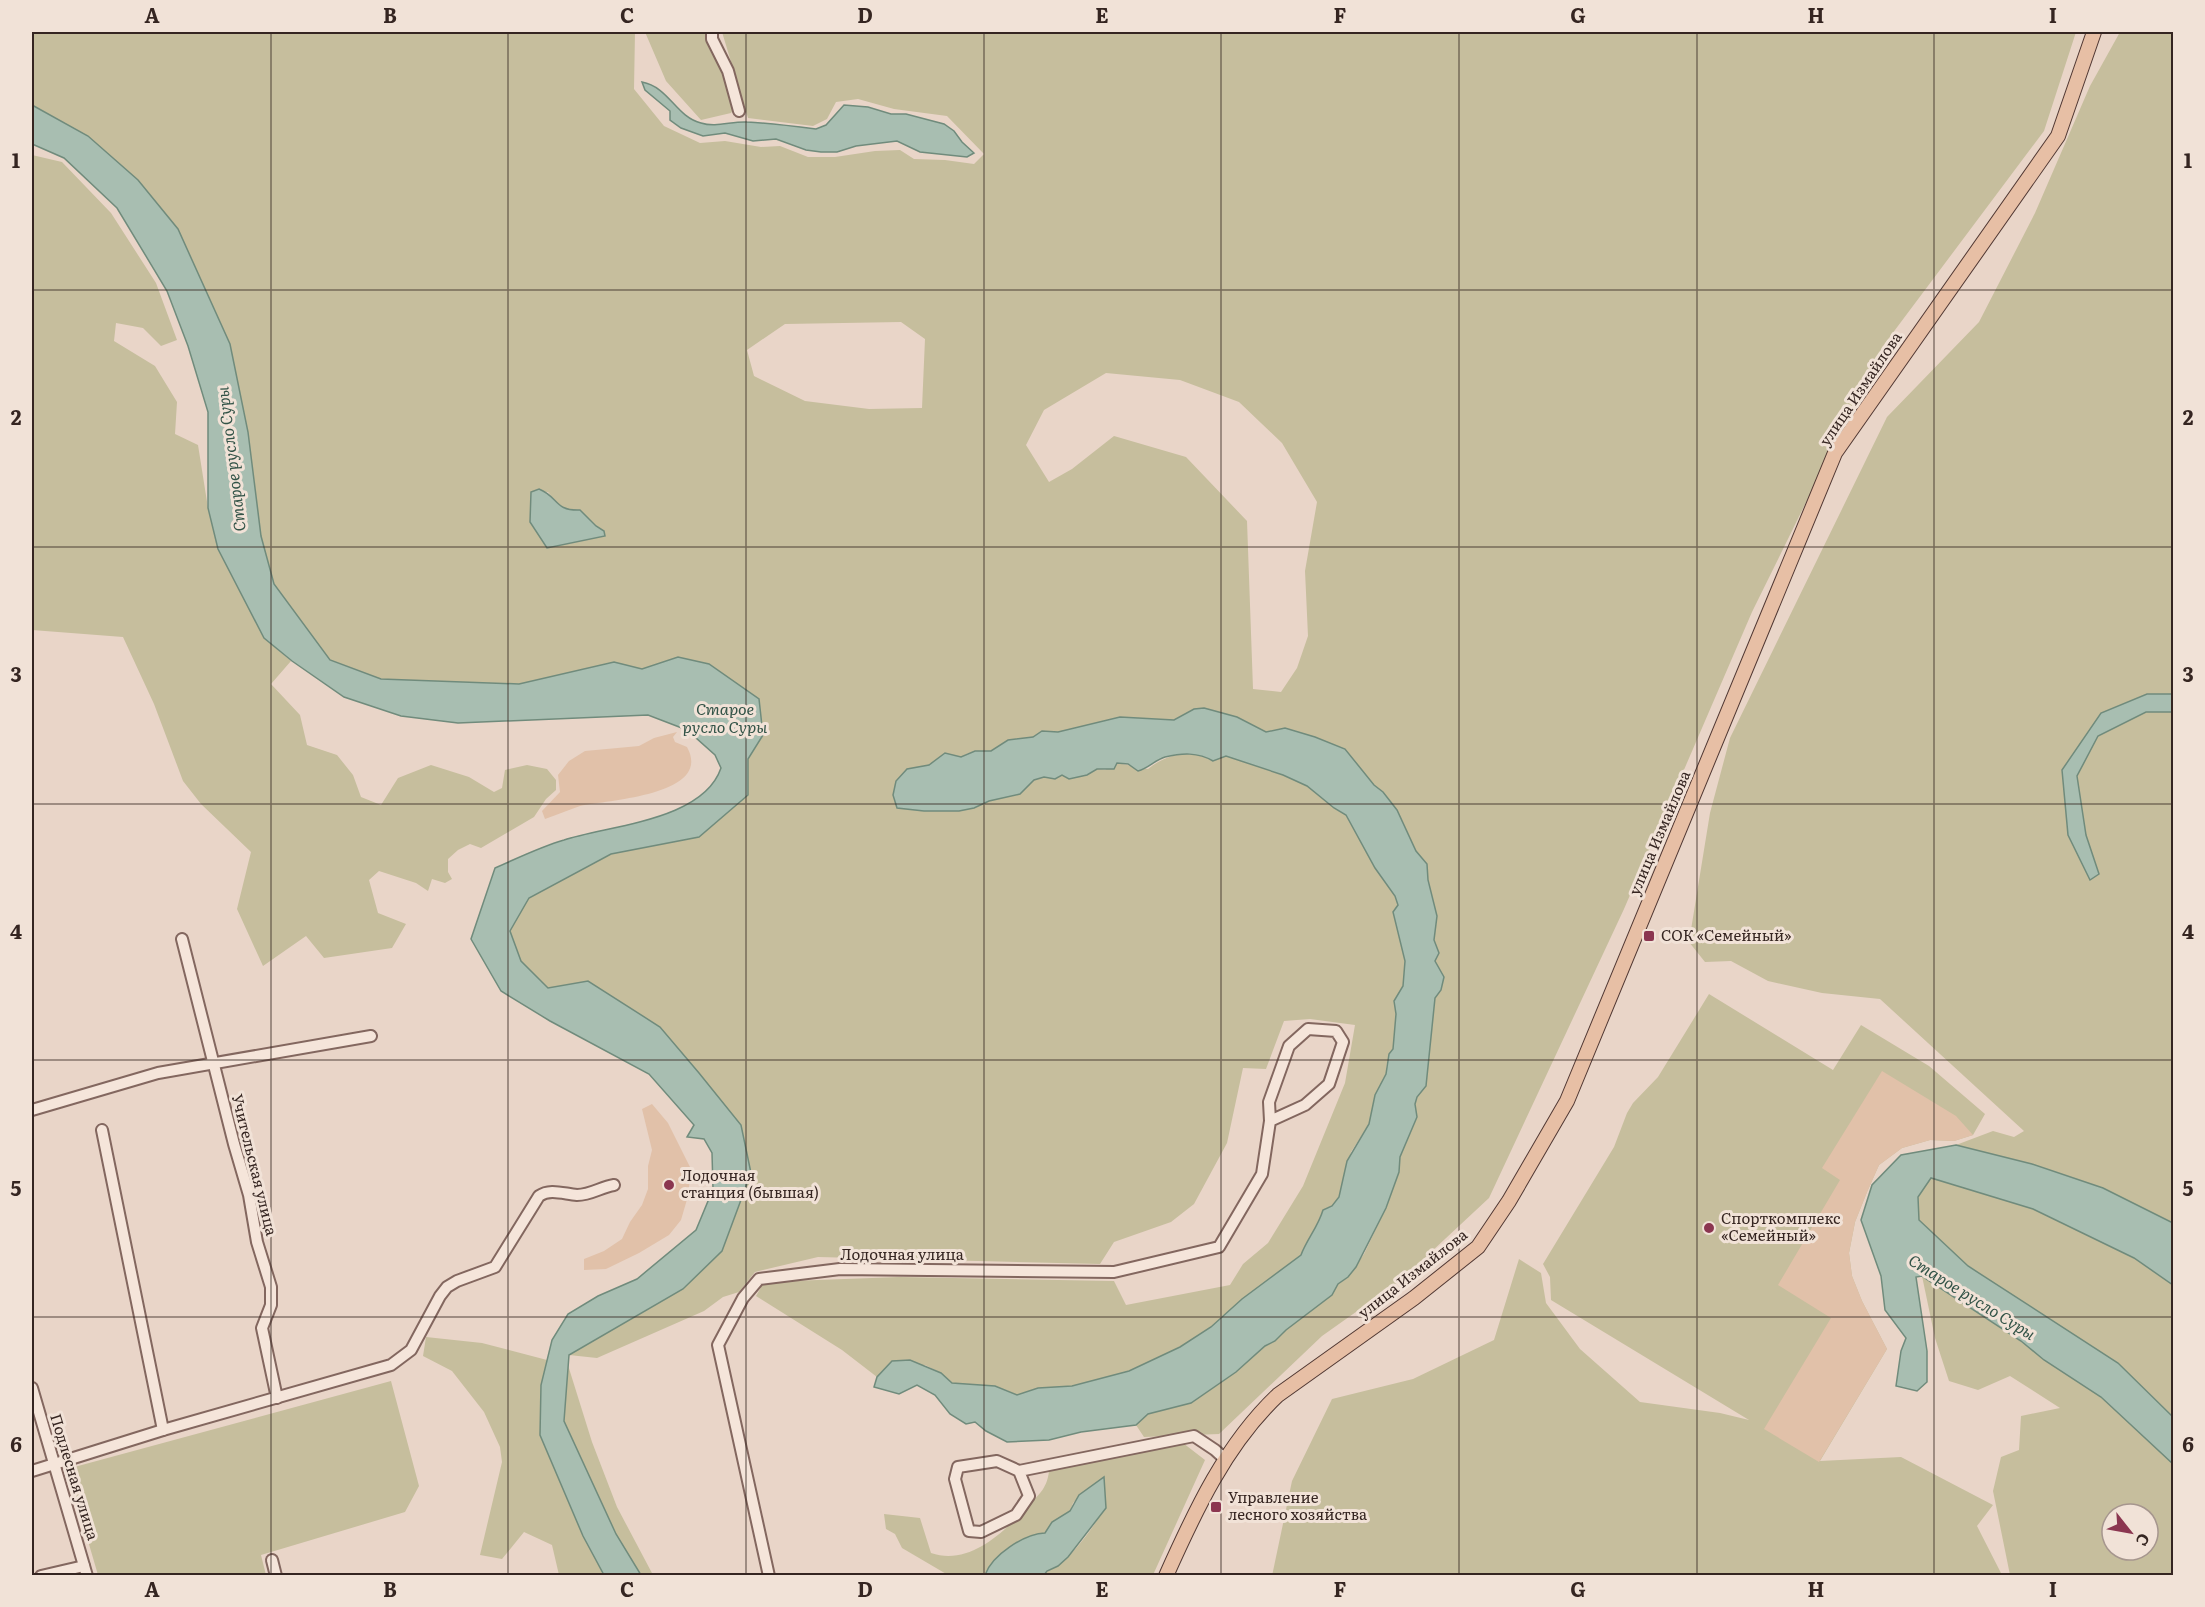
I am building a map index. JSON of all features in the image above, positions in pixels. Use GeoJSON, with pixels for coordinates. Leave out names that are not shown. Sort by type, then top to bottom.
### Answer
{"type":"FeatureCollection","features":[{"type":"Feature","properties":{"kind":"main road","name":"улица Измайлова"},"geometry":{"type":"LineString","coordinates":[[1166,1575],[1197,1510],[1241,1435],[1260,1412],[1278,1395],[1414,1298],[1478,1247],[1509,1201],[1567,1101],[1835,453],[2058,136],[2094,32]]}},
{"type":"Feature","properties":{"kind":"street"},"geometry":{"type":"LineString","coordinates":[[712,32],[712,39],[728,71],[739,111]]}},
{"type":"Feature","properties":{"kind":"street","name":"Учительская улица"},"geometry":{"type":"LineString","coordinates":[[183,939],[249,1195],[257,1242],[272,1287],[271,1305],[262,1328],[277,1398]]}},
{"type":"Feature","properties":{"kind":"street","name":"Лодочная улица"},"geometry":{"type":"LineString","coordinates":[[769,1575],[717,1345],[743,1298],[759,1279],[840,1269],[1114,1272],[1219,1247],[1262,1174],[1270,1121],[1269,1102],[1289,1046],[1308,1029],[1336,1031],[1343,1042],[1329,1084],[1305,1105],[1270,1121]]}},
{"type":"Feature","properties":{"kind":"street"},"geometry":{"type":"LineString","coordinates":[[32,1110],[158,1073],[371,1036]]}},
{"type":"Feature","properties":{"kind":"street"},"geometry":{"type":"LineString","coordinates":[[102,1130],[163,1430]]}},
{"type":"Feature","properties":{"kind":"street"},"geometry":{"type":"LineString","coordinates":[[32,1471],[163,1430],[391,1365],[411,1350],[447,1287],[457,1281],[495,1268],[539,1196],[545,1192],[577,1195],[592,1193],[615,1185]]}},
{"type":"Feature","properties":{"kind":"street","name":"Подлесная улица"},"geometry":{"type":"LineString","coordinates":[[32,1388],[86,1571]]}},
{"type":"Feature","properties":{"kind":"street"},"geometry":{"type":"LineString","coordinates":[[1019,1471],[1029,1496],[1016,1515],[981,1532],[969,1531],[956,1479],[958,1467],[997,1461],[1019,1471],[1194,1436],[1226,1460]]}},
{"type":"Feature","properties":{"kind":"street"},"geometry":{"type":"LineString","coordinates":[[272,1560],[276,1575]]}},
{"type":"Feature","properties":{"kind":"street"},"geometry":{"type":"LineString","coordinates":[[40,1575],[86,1571]]}},
{"type":"Feature","properties":{"kind":"shaded area"},"geometry":{"type":"Polygon","coordinates":[[[32,32],[635,32],[634,89],[664,126],[700,143],[725,141],[761,147],[780,146],[808,157],[835,157],[900,150],[914,159],[974,164],[984,154],[947,116],[894,109],[858,99],[836,102],[827,119],[813,126],[748,118],[722,32],[2076,32],[2044,131],[1883,346],[1752,612],[1624,909],[1489,1198],[1401,1280],[1322,1336],[1219,1434],[1144,1437],[1136,1425],[1148,1414],[1191,1402],[1236,1372],[1265,1346],[1275,1341],[1332,1295],[1338,1284],[1348,1277],[1364,1254],[1386,1208],[1399,1172],[1400,1157],[1417,1117],[1415,1104],[1417,1096],[1426,1086],[1435,998],[1441,990],[1444,977],[1435,961],[1439,953],[1434,940],[1437,916],[1428,880],[1427,864],[1416,851],[1402,820],[1383,792],[1374,785],[1345,749],[1275,730],[1266,732],[1237,717],[1204,708],[1174,720],[1120,717],[1058,732],[1042,731],[1033,737],[1008,740],[991,751],[975,751],[961,757],[945,753],[929,765],[907,769],[897,808],[959,811],[1020,794],[1034,780],[1044,777],[1055,779],[1062,775],[1069,779],[1087,775],[1097,769],[1105,770],[1117,763],[1148,769],[1171,756],[1180,754],[1197,755],[1213,761],[1226,756],[1283,775],[1307,786],[1346,815],[1375,868],[1395,896],[1398,905],[1393,912],[1405,961],[1403,986],[1394,1001],[1396,1014],[1393,1049],[1387,1062],[1386,1074],[1375,1095],[1369,1124],[1351,1152],[1339,1197],[1332,1206],[1323,1210],[1301,1255],[1242,1299],[1211,1327],[1180,1347],[1129,1371],[1072,1386],[1017,1395],[1006,1390],[952,1383],[941,1373],[925,1365],[883,1370],[877,1377],[842,1350],[756,1296],[764,1282],[899,1277],[1114,1281],[1126,1305],[1230,1285],[1243,1264],[1268,1243],[1303,1186],[1345,1083],[1355,1025],[1310,1019],[1284,1021],[1266,1069],[1243,1068],[1227,1143],[1194,1204],[1171,1222],[1114,1242],[1100,1264],[818,1257],[755,1272],[739,1292],[723,1297],[704,1311],[597,1358],[569,1355],[683,1289],[751,1173],[660,1027],[588,981],[548,988],[521,961],[510,931],[528,898],[611,854],[699,837],[748,795],[748,759],[763,735],[678,658],[642,669],[614,662],[519,684],[381,679],[330,660],[274,585],[261,536],[248,432],[88,136],[32,105],[32,32]],[[901,322],[785,324],[747,350],[754,376],[805,401],[869,409],[922,408],[925,339],[901,322]],[[1106,373],[1044,410],[1026,445],[1049,482],[1072,469],[1114,436],[1186,457],[1247,521],[1253,689],[1281,692],[1297,668],[1308,636],[1305,571],[1317,502],[1282,443],[1239,402],[1180,380],[1106,373]],[[531,492],[530,522],[547,548],[605,536],[604,531],[580,510],[561,506],[548,492],[531,492]]]}},
{"type":"Feature","properties":{"kind":"shaded area"},"geometry":{"type":"Polygon","coordinates":[[[645,32],[705,32],[708,46],[730,86],[735,107],[731,113],[701,120],[666,81],[645,32]]]}},
{"type":"Feature","properties":{"kind":"shaded area"},"geometry":{"type":"Polygon","coordinates":[[[2120,32],[2173,32],[2173,1223],[2103,1188],[2032,1164],[1956,1145],[1993,1131],[2014,1137],[2024,1131],[1880,999],[1822,993],[1768,981],[1731,961],[1705,962],[1689,942],[1710,813],[1730,738],[1887,417],[1979,322],[2035,213],[2090,86],[2120,32]]]}},
{"type":"Feature","properties":{"kind":"shaded area"},"geometry":{"type":"Polygon","coordinates":[[[32,155],[62,162],[111,213],[156,283],[177,340],[161,346],[143,328],[116,323],[114,341],[155,366],[177,402],[175,434],[198,445],[208,508],[218,549],[264,638],[291,661],[271,684],[300,715],[307,745],[337,755],[353,775],[361,797],[381,805],[398,778],[431,765],[469,777],[494,792],[502,788],[505,770],[527,765],[547,769],[556,780],[556,790],[546,799],[534,817],[481,848],[470,844],[458,850],[448,859],[448,872],[452,879],[445,883],[432,879],[428,891],[416,883],[379,871],[369,880],[378,913],[406,924],[392,948],[324,958],[306,936],[263,966],[237,909],[251,852],[201,804],[183,781],[154,704],[123,637],[32,630],[32,155]]]}},
{"type":"Feature","properties":{"kind":"shaded area"},"geometry":{"type":"Polygon","coordinates":[[[1709,994],[1833,1070],[1861,1025],[1929,1066],[1985,1114],[1973,1135],[1954,1141],[1930,1140],[1902,1148],[1879,1165],[1855,1222],[1849,1253],[1852,1276],[1887,1349],[1820,1461],[1901,1457],[1993,1505],[1977,1526],[2002,1575],[1272,1576],[1292,1481],[1332,1399],[1413,1379],[1494,1340],[1519,1259],[1541,1273],[1546,1303],[1580,1349],[1640,1402],[1720,1413],[1749,1420],[1551,1300],[1550,1277],[1543,1264],[1614,1147],[1633,1103],[1658,1077],[1709,994]]]}},
{"type":"Feature","properties":{"kind":"shaded area"},"geometry":{"type":"Polygon","coordinates":[[[1931,1178],[2033,1209],[2134,1258],[2173,1285],[2173,1417],[2118,1363],[1968,1266],[1919,1220],[1918,1197],[1931,1178]]]}},
{"type":"Feature","properties":{"kind":"shaded area"},"geometry":{"type":"Polygon","coordinates":[[[1922,1276],[2101,1397],[2173,1464],[2173,1575],[2010,1575],[1993,1491],[2001,1457],[2019,1450],[2021,1416],[2060,1408],[2010,1376],[1978,1390],[1949,1381],[1935,1338],[1922,1276]]]}},
{"type":"Feature","properties":{"kind":"shaded area"},"geometry":{"type":"Polygon","coordinates":[[[426,1337],[482,1343],[547,1360],[541,1385],[540,1435],[583,1536],[604,1575],[559,1575],[552,1545],[524,1532],[502,1559],[480,1555],[502,1462],[500,1447],[484,1412],[452,1371],[423,1356],[426,1337]]]}},
{"type":"Feature","properties":{"kind":"shaded area"},"geometry":{"type":"Polygon","coordinates":[[[567,1362],[592,1442],[617,1507],[653,1575],[641,1575],[616,1534],[564,1421],[567,1362]]]}},
{"type":"Feature","properties":{"kind":"shaded area"},"geometry":{"type":"Polygon","coordinates":[[[391,1381],[419,1486],[405,1512],[261,1555],[266,1575],[98,1575],[67,1469],[391,1381]]]}},
{"type":"Feature","properties":{"kind":"shaded area"},"geometry":{"type":"Polygon","coordinates":[[[1183,1443],[1205,1460],[1153,1575],[1044,1575],[1073,1552],[1099,1517],[1095,1483],[1073,1503],[1070,1511],[1052,1522],[1045,1533],[1028,1537],[1010,1547],[994,1561],[985,1575],[948,1575],[902,1548],[895,1534],[886,1529],[884,1514],[920,1518],[931,1553],[945,1556],[958,1555],[983,1545],[1016,1519],[1041,1492],[1049,1471],[1183,1443]]]}},
{"type":"Feature","properties":{"kind":"sand"},"geometry":{"type":"Polygon","coordinates":[[[677,732],[673,737],[675,742],[687,747],[691,763],[685,776],[672,786],[632,798],[580,806],[545,819],[542,811],[560,792],[558,775],[569,761],[585,751],[639,746],[654,738],[677,732]]]}},
{"type":"Feature","properties":{"kind":"sand"},"geometry":{"type":"Polygon","coordinates":[[[1882,1071],[1956,1116],[1973,1135],[1954,1141],[1930,1140],[1902,1148],[1879,1165],[1855,1222],[1849,1253],[1852,1276],[1887,1349],[1819,1462],[1764,1429],[1831,1318],[1778,1285],[1840,1180],[1822,1168],[1882,1071]]]}},
{"type":"Feature","properties":{"kind":"sand","name":"Лодочная станция (бывшая)"},"geometry":{"type":"Polygon","coordinates":[[[652,1104],[668,1123],[691,1169],[688,1196],[681,1220],[669,1235],[639,1253],[606,1269],[584,1270],[584,1259],[604,1251],[622,1239],[642,1205],[648,1189],[648,1166],[652,1150],[642,1109],[652,1104]]]}},
{"type":"Feature","properties":{"kind":"water"},"geometry":{"type":"Polygon","coordinates":[[[642,82],[659,90],[685,115],[701,123],[718,125],[747,122],[816,129],[826,125],[844,105],[868,107],[891,114],[906,114],[944,124],[954,131],[974,153],[967,157],[920,152],[897,141],[856,146],[837,152],[821,152],[806,150],[776,139],[753,141],[725,133],[703,136],[681,128],[670,120],[670,111],[645,90],[642,82]]]}},
{"type":"Feature","properties":{"kind":"water","name":"Старое русло Суры"},"geometry":{"type":"Polygon","coordinates":[[[32,105],[88,136],[138,180],[178,229],[230,344],[248,432],[261,536],[274,584],[330,660],[381,679],[519,684],[614,662],[642,669],[678,657],[709,664],[759,699],[763,735],[748,759],[748,795],[699,837],[611,854],[529,898],[510,931],[521,961],[548,988],[588,981],[660,1027],[741,1125],[751,1173],[722,1251],[683,1289],[569,1355],[564,1421],[616,1534],[641,1575],[604,1575],[583,1536],[540,1435],[541,1385],[552,1340],[568,1314],[598,1296],[637,1279],[696,1230],[713,1189],[712,1153],[704,1139],[687,1137],[694,1125],[649,1074],[550,1021],[501,991],[471,939],[495,868],[555,843],[629,825],[675,810],[695,800],[711,786],[721,768],[715,755],[687,730],[648,715],[458,723],[401,716],[344,697],[292,661],[264,638],[218,549],[208,508],[208,412],[188,346],[167,291],[117,208],[64,158],[32,144],[32,105]]]}},
{"type":"Feature","properties":{"kind":"water"},"geometry":{"type":"Polygon","coordinates":[[[539,489],[561,506],[580,510],[604,531],[605,536],[547,548],[530,522],[531,492],[539,489]]]}},
{"type":"Feature","properties":{"kind":"water"},"geometry":{"type":"Polygon","coordinates":[[[2147,694],[2173,694],[2173,712],[2146,712],[2098,736],[2077,776],[2086,835],[2099,874],[2090,880],[2068,835],[2062,770],[2101,713],[2147,694]]]}},
{"type":"Feature","properties":{"kind":"water"},"geometry":{"type":"Polygon","coordinates":[[[1204,708],[1237,717],[1266,732],[1285,728],[1345,749],[1397,810],[1416,851],[1427,864],[1428,880],[1437,916],[1434,940],[1439,953],[1435,961],[1444,977],[1441,990],[1435,998],[1426,1086],[1417,1097],[1415,1104],[1417,1117],[1400,1157],[1399,1172],[1386,1208],[1356,1267],[1338,1284],[1332,1295],[1275,1341],[1265,1346],[1236,1372],[1191,1403],[1148,1414],[1136,1425],[1081,1432],[1049,1440],[1007,1442],[986,1431],[975,1422],[966,1424],[950,1414],[935,1395],[917,1385],[899,1394],[874,1387],[877,1377],[892,1361],[910,1360],[941,1373],[952,1383],[995,1386],[1017,1395],[1038,1388],[1072,1386],[1129,1371],[1180,1347],[1211,1327],[1242,1299],[1301,1255],[1323,1210],[1332,1206],[1339,1197],[1347,1161],[1369,1124],[1375,1095],[1386,1074],[1389,1054],[1393,1049],[1396,1014],[1394,1001],[1403,986],[1405,961],[1393,912],[1398,905],[1395,896],[1375,868],[1346,815],[1307,786],[1283,775],[1226,756],[1213,761],[1196,755],[1178,755],[1161,758],[1138,771],[1128,764],[1117,763],[1114,769],[1097,769],[1087,775],[1069,779],[1062,775],[1055,779],[1044,777],[1034,780],[1020,794],[959,811],[897,808],[893,795],[896,781],[907,769],[929,765],[945,753],[961,757],[975,751],[991,751],[1008,740],[1033,737],[1042,731],[1058,732],[1120,717],[1174,720],[1194,709],[1204,708]]]}},
{"type":"Feature","properties":{"kind":"water","name":"Старое русло Суры"},"geometry":{"type":"Polygon","coordinates":[[[1956,1145],[2032,1164],[2103,1188],[2173,1223],[2173,1285],[2134,1258],[2033,1209],[1931,1178],[1918,1197],[1919,1220],[1968,1266],[2118,1363],[2173,1417],[2173,1464],[2101,1397],[1922,1276],[1916,1277],[1927,1351],[1927,1382],[1917,1391],[1896,1386],[1901,1351],[1906,1338],[1885,1310],[1881,1276],[1861,1220],[1872,1185],[1901,1155],[1956,1145]]]}},
{"type":"Feature","properties":{"kind":"water"},"geometry":{"type":"Polygon","coordinates":[[[1104,1477],[1106,1508],[1068,1557],[1058,1566],[1044,1575],[985,1575],[994,1560],[1002,1553],[1019,1541],[1045,1533],[1052,1522],[1070,1511],[1079,1495],[1104,1477]]]}},
{"type":"Feature","properties":{"kind":"place","name":"СОК «Семейный»"},"geometry":{"type":"Point","coordinates":[1649,936]}},
{"type":"Feature","properties":{"kind":"place","name":"Лодочная станция (бывшая)"},"geometry":{"type":"Point","coordinates":[669,1185]}},
{"type":"Feature","properties":{"kind":"place","name":"Спорткомплекс «Семейный»"},"geometry":{"type":"Point","coordinates":[1709,1228]}},
{"type":"Feature","properties":{"kind":"place","name":"Управление лесного хозяйства"},"geometry":{"type":"Point","coordinates":[1216,1507]}}]}
